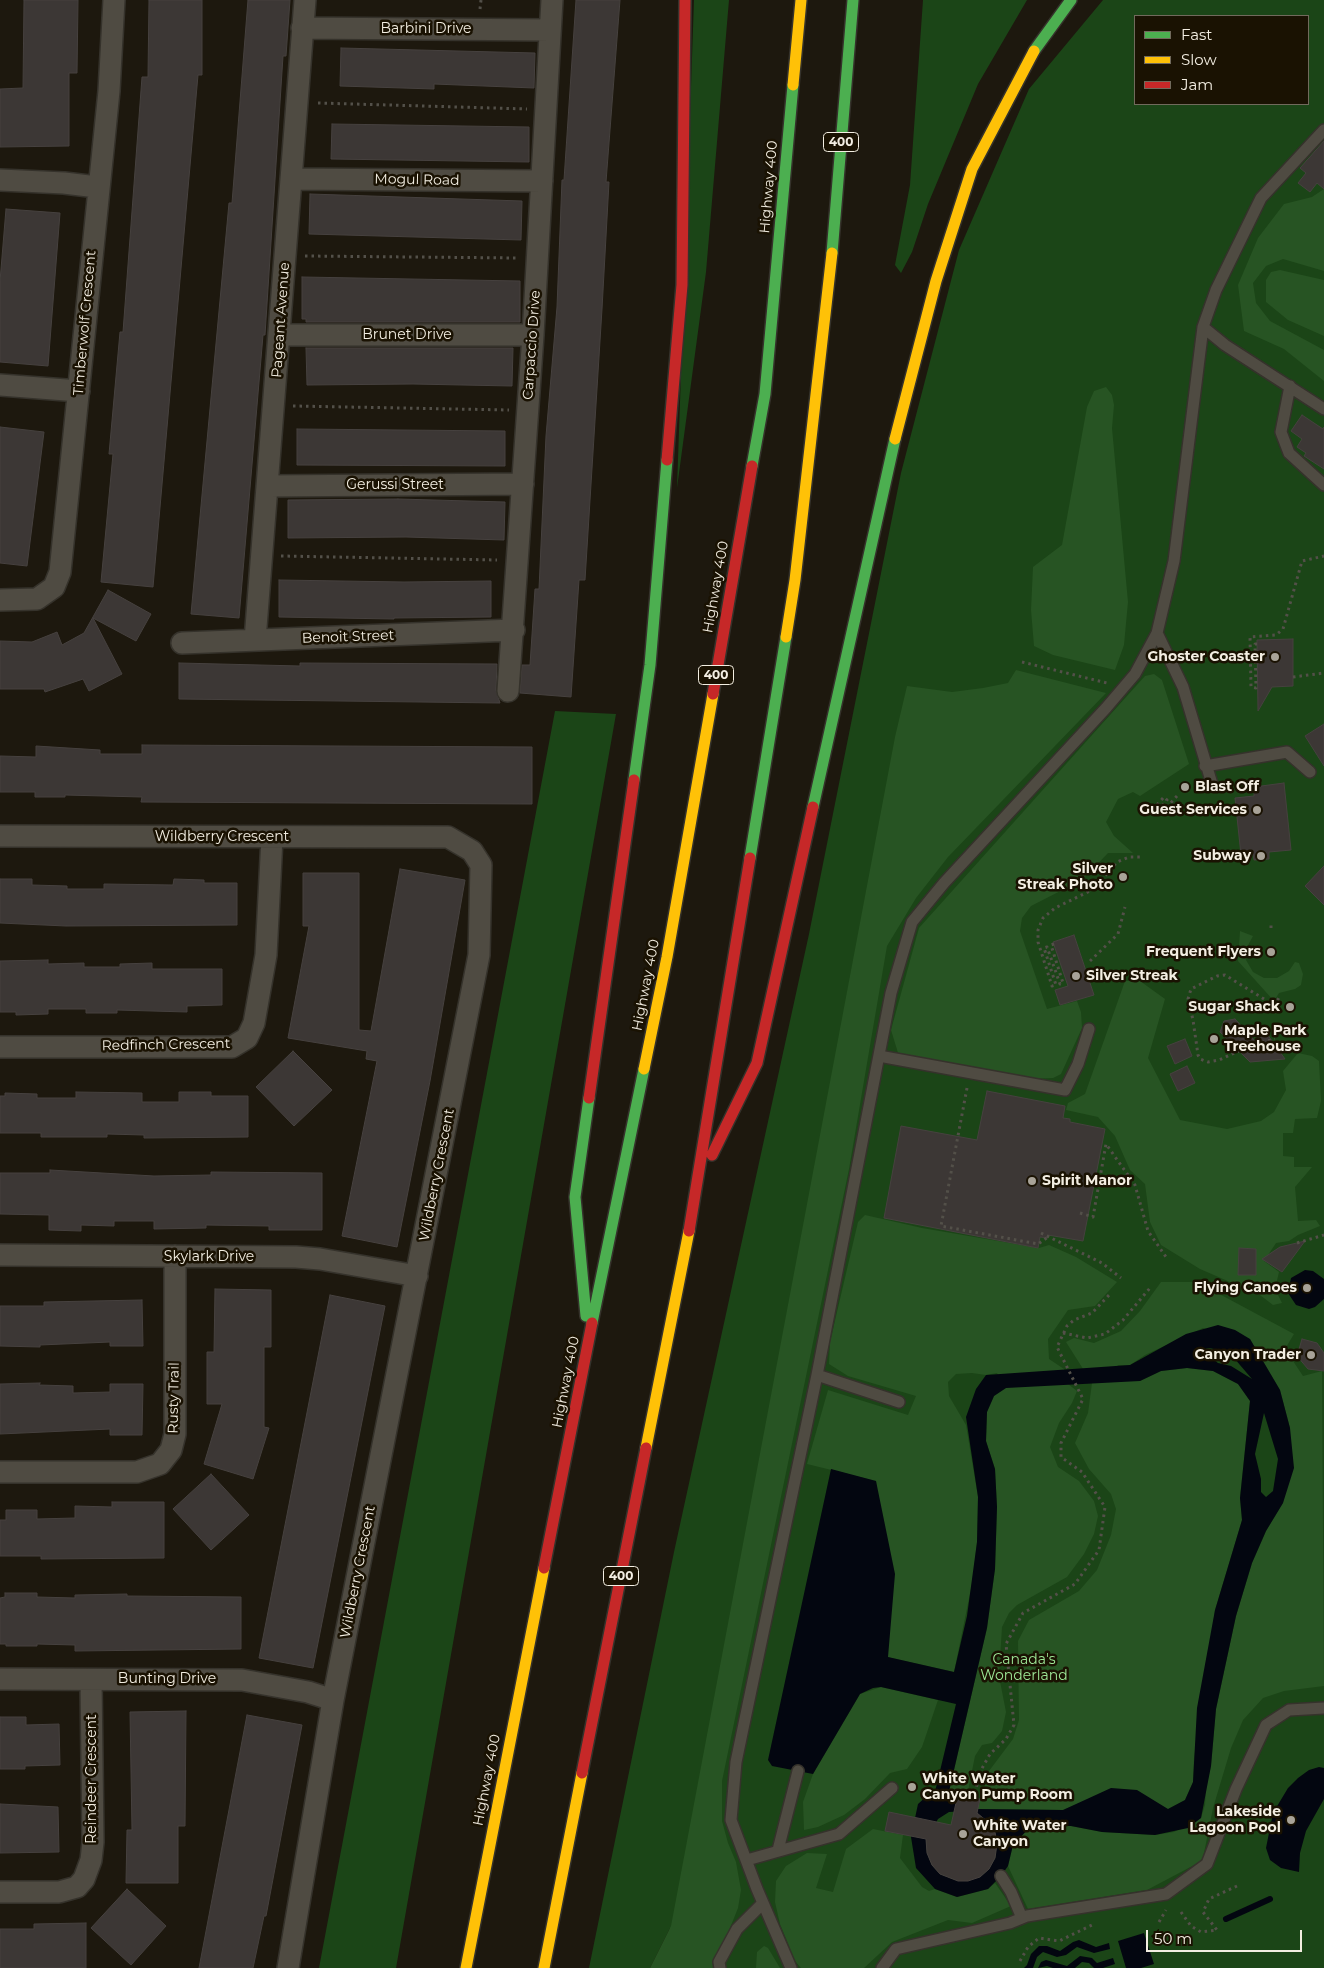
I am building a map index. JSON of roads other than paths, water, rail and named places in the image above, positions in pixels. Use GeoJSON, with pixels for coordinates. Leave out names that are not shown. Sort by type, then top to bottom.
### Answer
{"type":"FeatureCollection","features":[{"type":"Feature","properties":{"kind":"highway"},"geometry":{"type":"LineString","coordinates":[[588,1344],[575,1197],[650,665],[682,285],[685,0]]}},
{"type":"Feature","properties":{"kind":"highway","name":"Highway 400"},"geometry":{"type":"LineString","coordinates":[[466,1968],[588,1344],[668,957],[765,394],[801,0]]}},
{"type":"Feature","properties":{"kind":"highway","name":"400"},"geometry":{"type":"LineString","coordinates":[[544,1968],[698,1183],[795,580],[829,284],[853,0]]}},
{"type":"Feature","properties":{"kind":"highway"},"geometry":{"type":"LineString","coordinates":[[698,1183],[757,1063],[871,541],[912,369],[936,281],[972,169],[1039,41],[1071,0]]}},
{"type":"Feature","properties":{"kind":"street","name":"Timberwolf Crescent"},"geometry":{"type":"LineString","coordinates":[[0,600],[37,599],[54,587],[60,572],[79,391],[97,187],[109,91],[114,0]]}},
{"type":"Feature","properties":{"kind":"street","name":"Pageant Avenue"},"geometry":{"type":"LineString","coordinates":[[255,640],[298,102],[304,0]]}},
{"type":"Feature","properties":{"kind":"street","name":"Carpaccio Drive"},"geometry":{"type":"LineString","coordinates":[[508,691],[514,630],[538,258],[552,0]]}},
{"type":"Feature","properties":{"kind":"street","name":"Barbini Drive"},"geometry":{"type":"LineString","coordinates":[[302,28],[550,30]]}},
{"type":"Feature","properties":{"kind":"street","name":"Mogul Road"},"geometry":{"type":"LineString","coordinates":[[292,179],[542,181]]}},
{"type":"Feature","properties":{"kind":"street"},"geometry":{"type":"LineString","coordinates":[[0,180],[97,187]]}},
{"type":"Feature","properties":{"kind":"street","name":"Brunet Drive"},"geometry":{"type":"LineString","coordinates":[[280,335],[533,334]]}},
{"type":"Feature","properties":{"kind":"street"},"geometry":{"type":"LineString","coordinates":[[0,385],[79,391]]}},
{"type":"Feature","properties":{"kind":"street","name":"Gerussi Street"},"geometry":{"type":"LineString","coordinates":[[268,486],[523,484]]}},
{"type":"Feature","properties":{"kind":"street","name":"Benoit Street"},"geometry":{"type":"LineString","coordinates":[[182,643],[514,630]]}},
{"type":"Feature","properties":{"kind":"street","name":"Wildberry Crescent"},"geometry":{"type":"LineString","coordinates":[[0,836],[448,837],[472,852],[481,865],[480,955],[333,1700],[288,1968]]}},
{"type":"Feature","properties":{"kind":"street","name":"Redfinch Crescent"},"geometry":{"type":"LineString","coordinates":[[0,1047],[232,1047],[247,1038],[254,1023],[266,955],[272,838]]}},
{"type":"Feature","properties":{"kind":"street","name":"Skylark Drive"},"geometry":{"type":"LineString","coordinates":[[0,1255],[320,1259],[417,1276]]}},
{"type":"Feature","properties":{"kind":"street","name":"Rusty Trail"},"geometry":{"type":"LineString","coordinates":[[0,1472],[137,1472],[160,1464],[166,1457],[171,1450],[175,1434],[175,1256]]}},
{"type":"Feature","properties":{"kind":"street","name":"Bunting Drive"},"geometry":{"type":"LineString","coordinates":[[0,1679],[242,1680],[308,1692],[333,1700]]}},
{"type":"Feature","properties":{"kind":"street","name":"Reindeer Crescent"},"geometry":{"type":"LineString","coordinates":[[0,1892],[59,1892],[78,1887],[84,1879],[91,1860],[93,1842],[91,1680]]}},
{"type":"Feature","properties":{"kind":"lane"},"geometry":{"type":"LineString","coordinates":[[791,1968],[763,1904],[731,1820],[736,1762],[817,1375],[891,993],[912,922],[944,883],[1124,687],[1135,674],[1157,633],[1174,560],[1203,328],[1216,290],[1261,198],[1324,130]]}},
{"type":"Feature","properties":{"kind":"lane"},"geometry":{"type":"LineString","coordinates":[[1203,328],[1324,409]]}},
{"type":"Feature","properties":{"kind":"lane"},"geometry":{"type":"LineString","coordinates":[[1290,386],[1281,432],[1289,453],[1324,485]]}},
{"type":"Feature","properties":{"kind":"lane"},"geometry":{"type":"LineString","coordinates":[[1157,633],[1183,687],[1205,766],[1212,784]]}},
{"type":"Feature","properties":{"kind":"lane"},"geometry":{"type":"LineString","coordinates":[[1205,766],[1287,752],[1310,772]]}},
{"type":"Feature","properties":{"kind":"lane"},"geometry":{"type":"LineString","coordinates":[[879,1056],[1064,1090],[1078,1064],[1089,1029]]}},
{"type":"Feature","properties":{"kind":"lane"},"geometry":{"type":"LineString","coordinates":[[817,1375],[899,1402]]}},
{"type":"Feature","properties":{"kind":"lane"},"geometry":{"type":"LineString","coordinates":[[882,1968],[896,1949],[1022,1918],[1166,1894],[1207,1864],[1236,1789],[1266,1725],[1289,1710],[1324,1708]]}},
{"type":"Feature","properties":{"kind":"lane"},"geometry":{"type":"LineString","coordinates":[[778,1850],[798,1771]]}},
{"type":"Feature","properties":{"kind":"lane"},"geometry":{"type":"LineString","coordinates":[[747,1860],[839,1834],[892,1788]]}},
{"type":"Feature","properties":{"kind":"lane"},"geometry":{"type":"LineString","coordinates":[[1001,1876],[1011,1892],[1022,1918]]}},
{"type":"Feature","properties":{"kind":"lane"},"geometry":{"type":"LineString","coordinates":[[720,1968],[720,1962],[737,1929],[763,1904]]}},
{"type":"Feature","properties":{"kind":"waterway"},"geometry":{"type":"LineString","coordinates":[[1226,1919],[1270,1899]]}},
{"type":"Feature","properties":{"kind":"place","name":"Ghoster Coaster"},"geometry":{"type":"Point","coordinates":[1275,657]}},
{"type":"Feature","properties":{"kind":"place","name":"Blast Off"},"geometry":{"type":"Point","coordinates":[1185,787]}},
{"type":"Feature","properties":{"kind":"place","name":"Guest Services"},"geometry":{"type":"Point","coordinates":[1257,810]}},
{"type":"Feature","properties":{"kind":"place","name":"Subway"},"geometry":{"type":"Point","coordinates":[1261,856]}},
{"type":"Feature","properties":{"kind":"place","name":"Silver Streak Photo"},"geometry":{"type":"Point","coordinates":[1123,877]}},
{"type":"Feature","properties":{"kind":"place","name":"Frequent Flyers"},"geometry":{"type":"Point","coordinates":[1271,952]}},
{"type":"Feature","properties":{"kind":"place","name":"Silver Streak"},"geometry":{"type":"Point","coordinates":[1076,976]}},
{"type":"Feature","properties":{"kind":"place","name":"Sugar Shack"},"geometry":{"type":"Point","coordinates":[1290,1007]}},
{"type":"Feature","properties":{"kind":"place","name":"Maple Park Treehouse"},"geometry":{"type":"Point","coordinates":[1214,1039]}},
{"type":"Feature","properties":{"kind":"place","name":"Spirit Manor"},"geometry":{"type":"Point","coordinates":[1032,1181]}},
{"type":"Feature","properties":{"kind":"place","name":"Flying Canoes"},"geometry":{"type":"Point","coordinates":[1307,1288]}},
{"type":"Feature","properties":{"kind":"place","name":"Canyon Trader"},"geometry":{"type":"Point","coordinates":[1311,1355]}},
{"type":"Feature","properties":{"kind":"place","name":"White Water Canyon Pump Room"},"geometry":{"type":"Point","coordinates":[912,1787]}},
{"type":"Feature","properties":{"kind":"place","name":"Lakeside Lagoon Pool"},"geometry":{"type":"Point","coordinates":[1291,1820]}},
{"type":"Feature","properties":{"kind":"place","name":"White Water Canyon"},"geometry":{"type":"Point","coordinates":[963,1834]}},
{"type":"Feature","properties":{"kind":"park label","name":"Canada's Wonderland"},"geometry":{"type":"Point","coordinates":[1024,1668]}}]}
